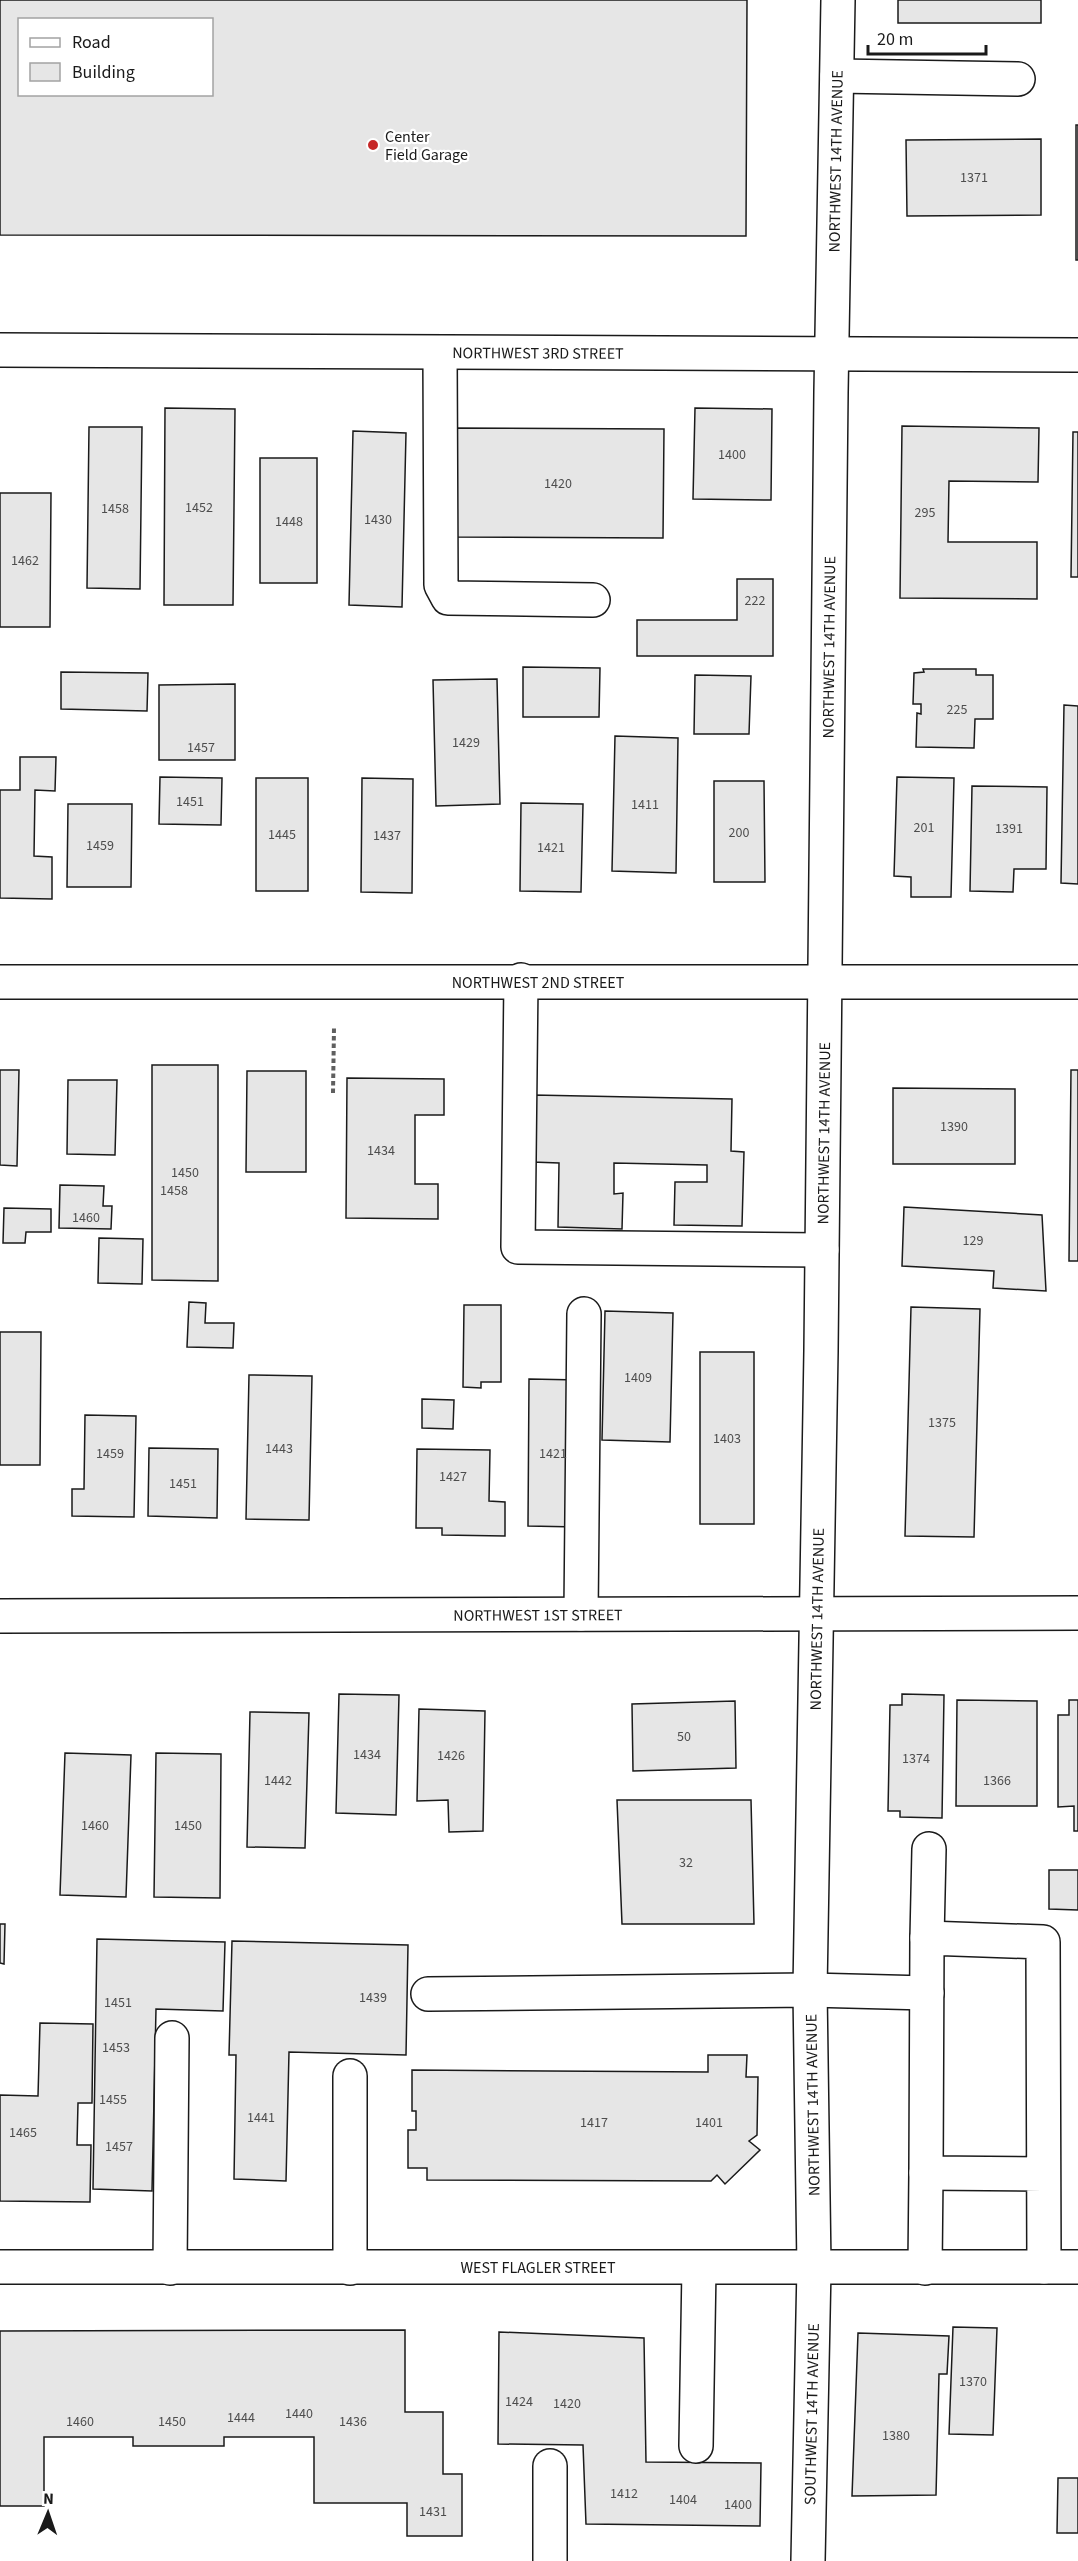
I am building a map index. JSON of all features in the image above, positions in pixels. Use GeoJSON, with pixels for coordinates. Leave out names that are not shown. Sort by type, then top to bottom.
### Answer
{"type":"FeatureCollection","features":[{"type":"Feature","properties":{"kind":"street","name":"NORTHWEST 14TH AVENUE"},"geometry":{"type":"LineString","coordinates":[[814,2267],[810,1990],[838,0]]}},
{"type":"Feature","properties":{"kind":"street"},"geometry":{"type":"LineString","coordinates":[[837,76],[1018,79]]}},
{"type":"Feature","properties":{"kind":"street","name":"NORTHWEST 3RD STREET"},"geometry":{"type":"LineString","coordinates":[[0,350],[832,356],[1078,355]]}},
{"type":"Feature","properties":{"kind":"street"},"geometry":{"type":"LineString","coordinates":[[440,353],[441,585],[448,598],[593,600]]}},
{"type":"Feature","properties":{"kind":"street"},"geometry":{"type":"LineString","coordinates":[[521,980],[518,1247],[822,1250]]}},
{"type":"Feature","properties":{"kind":"street","name":"NORTHWEST 2ND STREET"},"geometry":{"type":"LineString","coordinates":[[0,982],[521,980],[1078,982]]}},
{"type":"Feature","properties":{"kind":"street"},"geometry":{"type":"LineString","coordinates":[[581,1614],[584,1314]]}},
{"type":"Feature","properties":{"kind":"street","name":"NORTHWEST 1ST STREET"},"geometry":{"type":"LineString","coordinates":[[0,1616],[1078,1613]]}},
{"type":"Feature","properties":{"kind":"street"},"geometry":{"type":"LineString","coordinates":[[925,2268],[929,1849]]}},
{"type":"Feature","properties":{"kind":"street"},"geometry":{"type":"LineString","coordinates":[[927,1938],[1043,1942],[1044,2267]]}},
{"type":"Feature","properties":{"kind":"street"},"geometry":{"type":"LineString","coordinates":[[428,1994],[810,1990],[927,1993]]}},
{"type":"Feature","properties":{"kind":"street"},"geometry":{"type":"LineString","coordinates":[[170,2268],[172,2038]]}},
{"type":"Feature","properties":{"kind":"street"},"geometry":{"type":"LineString","coordinates":[[350,2076],[350,2268]]}},
{"type":"Feature","properties":{"kind":"street"},"geometry":{"type":"LineString","coordinates":[[926,2173],[1043,2174]]}},
{"type":"Feature","properties":{"kind":"street","name":"WEST FLAGLER STREET"},"geometry":{"type":"LineString","coordinates":[[0,2267],[1078,2267]]}},
{"type":"Feature","properties":{"kind":"street","name":"SOUTHWEST 14TH AVENUE"},"geometry":{"type":"LineString","coordinates":[[808,2561],[814,2267]]}},
{"type":"Feature","properties":{"kind":"street"},"geometry":{"type":"LineString","coordinates":[[696,2446],[699,2268]]}},
{"type":"Feature","properties":{"kind":"street"},"geometry":{"type":"LineString","coordinates":[[550,2466],[550,2561]]}},
{"type":"Feature","properties":{"kind":"path"},"geometry":{"type":"LineString","coordinates":[[333,1093],[334,1028]]}},
{"type":"Feature","properties":{"kind":"building","name":"Center Field Garage"},"geometry":{"type":"Polygon","coordinates":[[[0,0],[747,0],[746,236],[0,235],[0,0]]]}},
{"type":"Feature","properties":{"kind":"building"},"geometry":{"type":"Polygon","coordinates":[[[898,0],[1041,0],[1041,23],[898,23],[898,0]]]}},
{"type":"Feature","properties":{"kind":"building"},"geometry":{"type":"Polygon","coordinates":[[[1076,125],[1078,125],[1078,260],[1076,260],[1076,125]]]}},
{"type":"Feature","properties":{"kind":"building"},"geometry":{"type":"Polygon","coordinates":[[[1041,139],[1041,215],[907,216],[906,140],[1041,139]]]}},
{"type":"Feature","properties":{"kind":"building"},"geometry":{"type":"Polygon","coordinates":[[[165,408],[235,409],[233,605],[164,605],[165,408]]]}},
{"type":"Feature","properties":{"kind":"building"},"geometry":{"type":"Polygon","coordinates":[[[695,408],[772,409],[771,500],[693,499],[695,408]]]}},
{"type":"Feature","properties":{"kind":"building"},"geometry":{"type":"Polygon","coordinates":[[[902,426],[1039,428],[1038,482],[949,481],[948,542],[1037,542],[1037,599],[900,598],[902,426]]]}},
{"type":"Feature","properties":{"kind":"building"},"geometry":{"type":"Polygon","coordinates":[[[89,427],[142,427],[140,589],[87,588],[89,427]]]}},
{"type":"Feature","properties":{"kind":"building"},"geometry":{"type":"Polygon","coordinates":[[[452,428],[664,429],[663,538],[452,537],[452,428]]]}},
{"type":"Feature","properties":{"kind":"building"},"geometry":{"type":"Polygon","coordinates":[[[353,431],[406,433],[402,607],[349,605],[353,431]]]}},
{"type":"Feature","properties":{"kind":"building"},"geometry":{"type":"Polygon","coordinates":[[[1073,432],[1078,432],[1078,577],[1071,577],[1073,432]]]}},
{"type":"Feature","properties":{"kind":"building"},"geometry":{"type":"Polygon","coordinates":[[[260,458],[317,458],[317,583],[260,583],[260,458]]]}},
{"type":"Feature","properties":{"kind":"building"},"geometry":{"type":"Polygon","coordinates":[[[0,493],[51,493],[50,627],[0,627],[0,493]]]}},
{"type":"Feature","properties":{"kind":"building"},"geometry":{"type":"Polygon","coordinates":[[[737,579],[773,579],[773,656],[637,656],[637,620],[737,620],[737,579]]]}},
{"type":"Feature","properties":{"kind":"building"},"geometry":{"type":"Polygon","coordinates":[[[523,667],[600,668],[599,717],[523,717],[523,667]]]}},
{"type":"Feature","properties":{"kind":"building"},"geometry":{"type":"Polygon","coordinates":[[[923,669],[976,669],[976,675],[993,675],[993,719],[975,719],[974,748],[916,747],[917,713],[921,714],[921,704],[913,704],[914,673],[924,672],[923,669]]]}},
{"type":"Feature","properties":{"kind":"building"},"geometry":{"type":"Polygon","coordinates":[[[61,672],[148,673],[147,711],[61,709],[61,672]]]}},
{"type":"Feature","properties":{"kind":"building"},"geometry":{"type":"Polygon","coordinates":[[[695,675],[751,676],[749,734],[694,734],[695,675]]]}},
{"type":"Feature","properties":{"kind":"building"},"geometry":{"type":"Polygon","coordinates":[[[497,679],[500,804],[436,806],[433,680],[497,679]]]}},
{"type":"Feature","properties":{"kind":"building"},"geometry":{"type":"Polygon","coordinates":[[[235,684],[235,760],[159,760],[159,685],[235,684]]]}},
{"type":"Feature","properties":{"kind":"building"},"geometry":{"type":"Polygon","coordinates":[[[1064,705],[1078,706],[1078,884],[1061,883],[1064,705]]]}},
{"type":"Feature","properties":{"kind":"building"},"geometry":{"type":"Polygon","coordinates":[[[615,736],[678,738],[676,873],[612,871],[615,736]]]}},
{"type":"Feature","properties":{"kind":"building"},"geometry":{"type":"Polygon","coordinates":[[[20,757],[56,757],[55,791],[35,790],[34,856],[52,857],[52,899],[0,898],[0,790],[20,790],[20,757]]]}},
{"type":"Feature","properties":{"kind":"building"},"geometry":{"type":"Polygon","coordinates":[[[160,777],[222,778],[221,825],[159,824],[160,777]]]}},
{"type":"Feature","properties":{"kind":"building"},"geometry":{"type":"Polygon","coordinates":[[[897,777],[954,778],[951,897],[911,897],[911,877],[894,876],[897,777]]]}},
{"type":"Feature","properties":{"kind":"building"},"geometry":{"type":"Polygon","coordinates":[[[256,778],[308,778],[308,891],[256,891],[256,778]]]}},
{"type":"Feature","properties":{"kind":"building"},"geometry":{"type":"Polygon","coordinates":[[[362,778],[413,779],[412,893],[361,892],[362,778]]]}},
{"type":"Feature","properties":{"kind":"building"},"geometry":{"type":"Polygon","coordinates":[[[714,781],[764,781],[765,882],[714,882],[714,781]]]}},
{"type":"Feature","properties":{"kind":"building"},"geometry":{"type":"Polygon","coordinates":[[[972,786],[1047,787],[1046,869],[1014,869],[1013,892],[970,891],[972,786]]]}},
{"type":"Feature","properties":{"kind":"building"},"geometry":{"type":"Polygon","coordinates":[[[521,803],[583,804],[581,892],[520,891],[521,803]]]}},
{"type":"Feature","properties":{"kind":"building"},"geometry":{"type":"Polygon","coordinates":[[[68,804],[132,804],[131,887],[67,887],[68,804]]]}},
{"type":"Feature","properties":{"kind":"building"},"geometry":{"type":"Polygon","coordinates":[[[152,1065],[218,1065],[218,1281],[152,1280],[152,1065]]]}},
{"type":"Feature","properties":{"kind":"building"},"geometry":{"type":"Polygon","coordinates":[[[0,1070],[19,1070],[17,1166],[0,1165],[0,1070]]]}},
{"type":"Feature","properties":{"kind":"building"},"geometry":{"type":"Polygon","coordinates":[[[1071,1070],[1078,1070],[1078,1261],[1069,1261],[1071,1070]]]}},
{"type":"Feature","properties":{"kind":"building"},"geometry":{"type":"Polygon","coordinates":[[[247,1071],[306,1071],[306,1172],[246,1172],[247,1071]]]}},
{"type":"Feature","properties":{"kind":"building"},"geometry":{"type":"Polygon","coordinates":[[[347,1078],[444,1079],[444,1115],[415,1115],[415,1184],[438,1184],[438,1219],[346,1218],[347,1078]]]}},
{"type":"Feature","properties":{"kind":"building"},"geometry":{"type":"Polygon","coordinates":[[[68,1080],[117,1080],[115,1155],[67,1154],[68,1080]]]}},
{"type":"Feature","properties":{"kind":"building"},"geometry":{"type":"Polygon","coordinates":[[[893,1088],[1015,1089],[1015,1164],[893,1164],[893,1088]]]}},
{"type":"Feature","properties":{"kind":"building"},"geometry":{"type":"Polygon","coordinates":[[[533,1095],[732,1099],[731,1151],[744,1152],[742,1226],[674,1225],[675,1182],[707,1182],[707,1165],[614,1163],[614,1194],[623,1193],[622,1229],[558,1227],[559,1163],[532,1162],[533,1095]]]}},
{"type":"Feature","properties":{"kind":"building"},"geometry":{"type":"Polygon","coordinates":[[[60,1185],[104,1186],[103,1206],[112,1206],[111,1229],[59,1228],[60,1185]]]}},
{"type":"Feature","properties":{"kind":"building"},"geometry":{"type":"Polygon","coordinates":[[[904,1207],[1042,1215],[1046,1291],[993,1288],[994,1271],[902,1266],[904,1207]]]}},
{"type":"Feature","properties":{"kind":"building"},"geometry":{"type":"Polygon","coordinates":[[[4,1208],[51,1209],[51,1232],[26,1232],[25,1243],[3,1243],[4,1208]]]}},
{"type":"Feature","properties":{"kind":"building"},"geometry":{"type":"Polygon","coordinates":[[[99,1238],[143,1239],[142,1284],[98,1283],[99,1238]]]}},
{"type":"Feature","properties":{"kind":"building"},"geometry":{"type":"Polygon","coordinates":[[[189,1302],[206,1303],[205,1323],[234,1323],[233,1348],[187,1347],[189,1302]]]}},
{"type":"Feature","properties":{"kind":"building"},"geometry":{"type":"Polygon","coordinates":[[[464,1305],[501,1305],[501,1382],[481,1382],[481,1388],[463,1387],[464,1305]]]}},
{"type":"Feature","properties":{"kind":"building"},"geometry":{"type":"Polygon","coordinates":[[[911,1307],[980,1309],[974,1537],[905,1536],[911,1307]]]}},
{"type":"Feature","properties":{"kind":"building"},"geometry":{"type":"Polygon","coordinates":[[[605,1311],[673,1313],[670,1442],[602,1440],[605,1311]]]}},
{"type":"Feature","properties":{"kind":"building"},"geometry":{"type":"Polygon","coordinates":[[[0,1332],[41,1332],[40,1465],[0,1465],[0,1332]]]}},
{"type":"Feature","properties":{"kind":"building"},"geometry":{"type":"Polygon","coordinates":[[[700,1352],[754,1352],[754,1524],[700,1524],[700,1352]]]}},
{"type":"Feature","properties":{"kind":"building"},"geometry":{"type":"Polygon","coordinates":[[[249,1375],[312,1376],[309,1520],[246,1519],[249,1375]]]}},
{"type":"Feature","properties":{"kind":"building"},"geometry":{"type":"Polygon","coordinates":[[[529,1379],[579,1380],[578,1527],[528,1526],[529,1379]]]}},
{"type":"Feature","properties":{"kind":"building"},"geometry":{"type":"Polygon","coordinates":[[[422,1399],[454,1400],[453,1429],[422,1428],[422,1399]]]}},
{"type":"Feature","properties":{"kind":"building"},"geometry":{"type":"Polygon","coordinates":[[[85,1415],[136,1416],[134,1517],[72,1516],[72,1489],[84,1489],[85,1415]]]}},
{"type":"Feature","properties":{"kind":"building"},"geometry":{"type":"Polygon","coordinates":[[[149,1448],[218,1449],[217,1518],[148,1516],[149,1448]]]}},
{"type":"Feature","properties":{"kind":"building"},"geometry":{"type":"Polygon","coordinates":[[[417,1449],[490,1450],[489,1501],[505,1502],[505,1536],[442,1535],[442,1528],[416,1528],[417,1449]]]}},
{"type":"Feature","properties":{"kind":"building"},"geometry":{"type":"Polygon","coordinates":[[[339,1694],[399,1695],[396,1815],[336,1813],[339,1694]]]}},
{"type":"Feature","properties":{"kind":"building"},"geometry":{"type":"Polygon","coordinates":[[[902,1694],[944,1695],[942,1818],[900,1817],[900,1811],[888,1811],[890,1705],[902,1705],[902,1694]]]}},
{"type":"Feature","properties":{"kind":"building"},"geometry":{"type":"Polygon","coordinates":[[[957,1700],[1037,1701],[1037,1806],[956,1806],[957,1700]]]}},
{"type":"Feature","properties":{"kind":"building"},"geometry":{"type":"Polygon","coordinates":[[[1069,1700],[1078,1700],[1078,1831],[1074,1831],[1074,1806],[1058,1807],[1058,1715],[1069,1715],[1069,1700]]]}},
{"type":"Feature","properties":{"kind":"building"},"geometry":{"type":"Polygon","coordinates":[[[735,1701],[736,1768],[633,1771],[632,1704],[735,1701]]]}},
{"type":"Feature","properties":{"kind":"building"},"geometry":{"type":"Polygon","coordinates":[[[419,1709],[485,1711],[483,1831],[449,1832],[448,1800],[417,1801],[419,1709]]]}},
{"type":"Feature","properties":{"kind":"building"},"geometry":{"type":"Polygon","coordinates":[[[250,1712],[309,1713],[305,1848],[247,1847],[250,1712]]]}},
{"type":"Feature","properties":{"kind":"building"},"geometry":{"type":"Polygon","coordinates":[[[65,1753],[131,1755],[126,1897],[60,1895],[65,1753]]]}},
{"type":"Feature","properties":{"kind":"building"},"geometry":{"type":"Polygon","coordinates":[[[156,1753],[221,1754],[220,1898],[154,1897],[156,1753]]]}},
{"type":"Feature","properties":{"kind":"building"},"geometry":{"type":"Polygon","coordinates":[[[617,1800],[751,1800],[754,1924],[622,1924],[617,1800]]]}},
{"type":"Feature","properties":{"kind":"building"},"geometry":{"type":"Polygon","coordinates":[[[1049,1870],[1078,1870],[1078,1910],[1049,1909],[1049,1870]]]}},
{"type":"Feature","properties":{"kind":"building"},"geometry":{"type":"Polygon","coordinates":[[[0,1924],[5,1924],[4,1964],[0,1963],[0,1924]]]}},
{"type":"Feature","properties":{"kind":"building"},"geometry":{"type":"Polygon","coordinates":[[[97,1939],[225,1942],[223,2011],[156,2009],[152,2191],[93,2189],[97,1939]]]}},
{"type":"Feature","properties":{"kind":"building"},"geometry":{"type":"Polygon","coordinates":[[[232,1941],[408,1945],[406,2055],[289,2052],[286,2181],[234,2179],[236,2055],[229,2055],[232,1941]]]}},
{"type":"Feature","properties":{"kind":"building"},"geometry":{"type":"Polygon","coordinates":[[[40,2023],[93,2024],[92,2103],[78,2103],[77,2145],[91,2145],[90,2202],[0,2201],[0,2095],[38,2096],[40,2023]]]}},
{"type":"Feature","properties":{"kind":"building"},"geometry":{"type":"Polygon","coordinates":[[[708,2055],[747,2055],[746,2077],[758,2077],[757,2135],[749,2141],[760,2150],[725,2184],[717,2175],[711,2181],[427,2180],[427,2168],[408,2168],[408,2130],[416,2130],[416,2111],[412,2111],[412,2070],[708,2072],[708,2055]]]}},
{"type":"Feature","properties":{"kind":"building"},"geometry":{"type":"Polygon","coordinates":[[[953,2327],[997,2328],[993,2435],[949,2434],[953,2327]]]}},
{"type":"Feature","properties":{"kind":"building"},"geometry":{"type":"Polygon","coordinates":[[[405,2330],[405,2412],[443,2412],[443,2474],[462,2474],[462,2536],[407,2536],[407,2503],[314,2503],[314,2437],[224,2437],[224,2446],[133,2446],[133,2437],[44,2437],[44,2506],[0,2506],[0,2331],[405,2330]]]}},
{"type":"Feature","properties":{"kind":"building"},"geometry":{"type":"Polygon","coordinates":[[[499,2332],[644,2338],[646,2462],[761,2463],[760,2526],[586,2524],[583,2445],[498,2444],[499,2332]]]}},
{"type":"Feature","properties":{"kind":"building"},"geometry":{"type":"Polygon","coordinates":[[[858,2333],[949,2336],[947,2374],[939,2374],[936,2495],[852,2496],[858,2333]]]}},
{"type":"Feature","properties":{"kind":"building"},"geometry":{"type":"Polygon","coordinates":[[[1058,2478],[1078,2478],[1078,2533],[1057,2533],[1058,2478]]]}},
{"type":"Feature","properties":{"kind":"place","name":"Center Field Garage"},"geometry":{"type":"Point","coordinates":[373,145]}}]}
